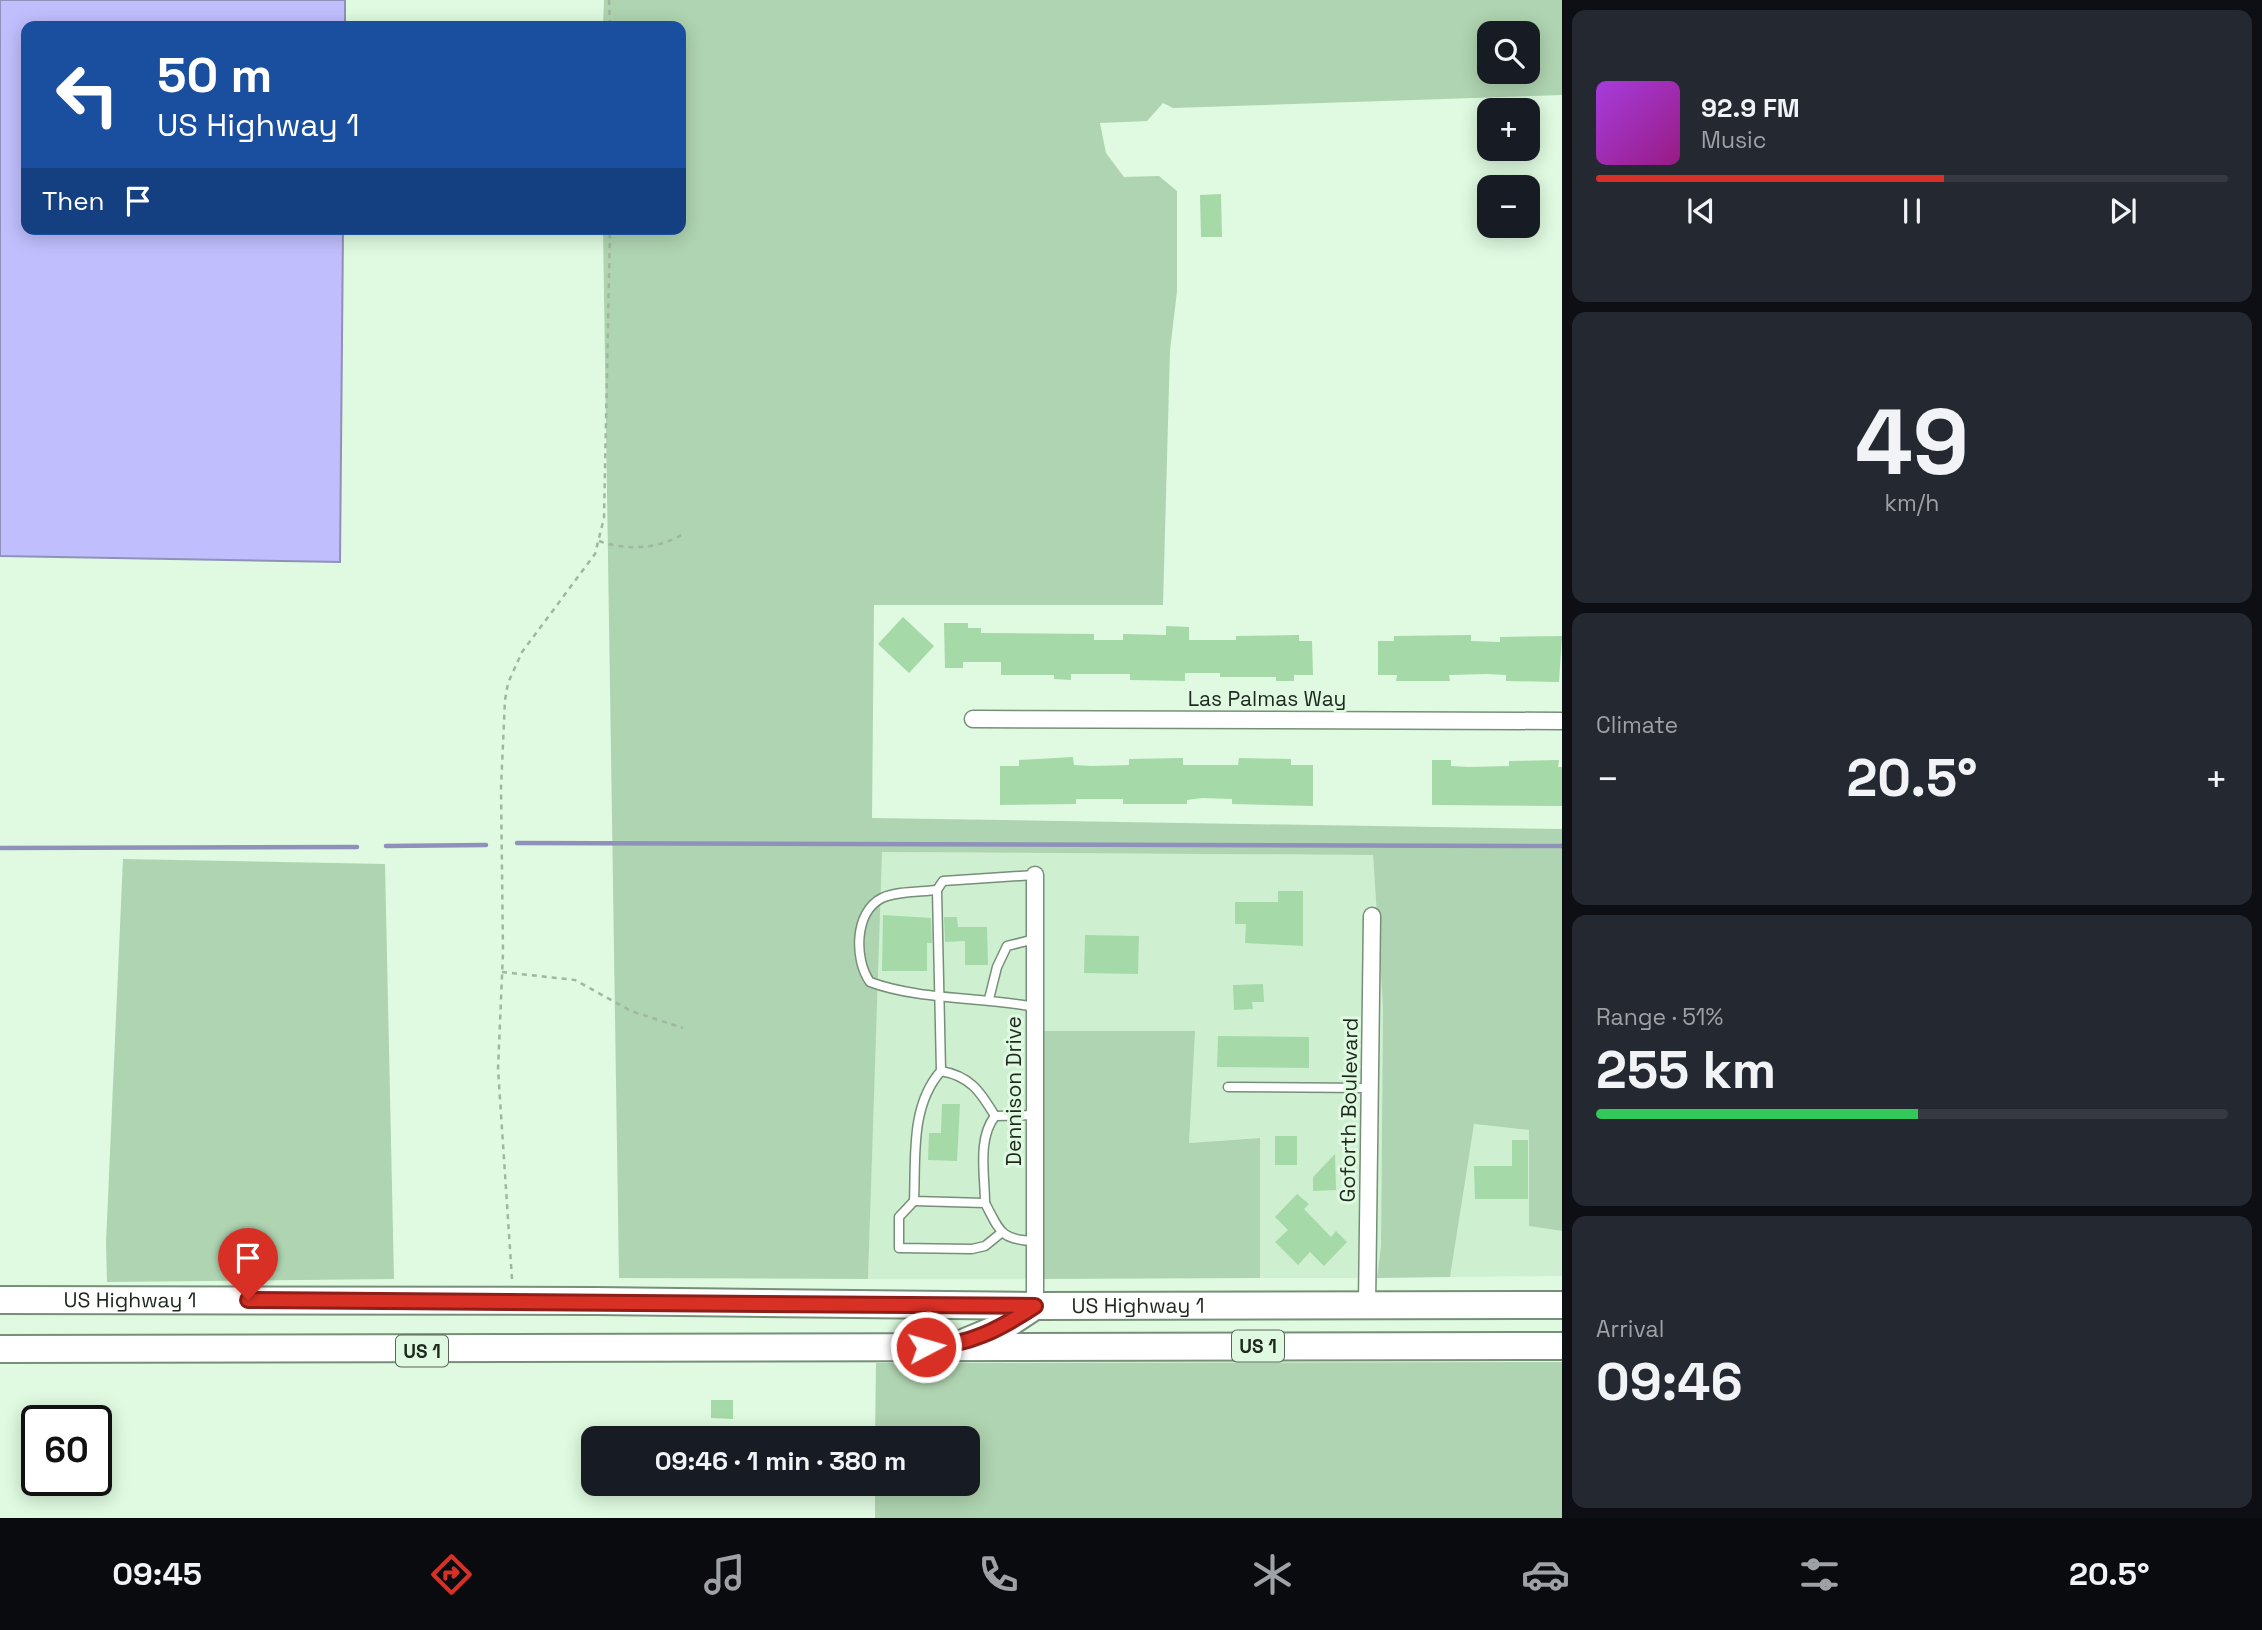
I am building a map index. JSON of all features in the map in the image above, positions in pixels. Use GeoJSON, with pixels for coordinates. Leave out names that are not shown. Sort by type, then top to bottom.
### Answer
{"type":"FeatureCollection","features":[{"type":"Feature","properties":{"kind":"main road","name":"US Highway 1"},"geometry":{"type":"LineString","coordinates":[[0,1300],[512,1300],[1035,1306],[1562,1305]]}},
{"type":"Feature","properties":{"kind":"main road"},"geometry":{"type":"LineString","coordinates":[[953,1347],[1006,1325],[1035,1306]]}},
{"type":"Feature","properties":{"kind":"main road","name":"US Highway 1"},"geometry":{"type":"LineString","coordinates":[[0,1349],[1562,1346]]}},
{"type":"Feature","properties":{"kind":"street","name":"Las Palmas Way"},"geometry":{"type":"LineString","coordinates":[[973,719],[1562,721]]}},
{"type":"Feature","properties":{"kind":"street","name":"Dennison Drive"},"geometry":{"type":"LineString","coordinates":[[1035,876],[1035,1306]]}},
{"type":"Feature","properties":{"kind":"street","name":"Goforth Boulevard"},"geometry":{"type":"LineString","coordinates":[[1367,1305],[1372,916]]}},
{"type":"Feature","properties":{"kind":"lane"},"geometry":{"type":"LineString","coordinates":[[1001,1233],[985,1246],[972,1249],[899,1248],[899,1217],[914,1201],[918,1118],[929,1085],[941,1072],[937,995],[937,890],[943,881],[1035,876]]}},
{"type":"Feature","properties":{"kind":"lane"},"geometry":{"type":"LineString","coordinates":[[937,890],[888,896],[879,900],[866,919],[858,957],[870,982],[888,989],[989,999],[1035,1007]]}},
{"type":"Feature","properties":{"kind":"lane"},"geometry":{"type":"LineString","coordinates":[[989,999],[1003,951],[1014,943],[1035,939]]}},
{"type":"Feature","properties":{"kind":"lane"},"geometry":{"type":"LineString","coordinates":[[941,1072],[960,1074],[971,1081],[995,1116]]}},
{"type":"Feature","properties":{"kind":"lane"},"geometry":{"type":"LineString","coordinates":[[1228,1087],[1370,1088]]}},
{"type":"Feature","properties":{"kind":"lane"},"geometry":{"type":"LineString","coordinates":[[995,1116],[1035,1115]]}},
{"type":"Feature","properties":{"kind":"lane"},"geometry":{"type":"LineString","coordinates":[[995,1116],[988,1125],[984,1140],[985,1203],[1001,1233],[1015,1241],[1035,1241]]}},
{"type":"Feature","properties":{"kind":"lane"},"geometry":{"type":"LineString","coordinates":[[914,1201],[985,1203]]}},
{"type":"Feature","properties":{"kind":"path"},"geometry":{"type":"LineString","coordinates":[[609,0],[610,21]]}},
{"type":"Feature","properties":{"kind":"path"},"geometry":{"type":"LineString","coordinates":[[512,1300],[498,1069],[502,972],[502,746],[508,683],[522,652],[589,562],[599,541],[604,518],[610,235]]}},
{"type":"Feature","properties":{"kind":"path"},"geometry":{"type":"LineString","coordinates":[[599,541],[644,547],[660,545],[683,534]]}},
{"type":"Feature","properties":{"kind":"path"},"geometry":{"type":"LineString","coordinates":[[502,972],[575,980],[631,1011],[683,1028]]}},
{"type":"Feature","properties":{"kind":"shaded area"},"geometry":{"type":"Polygon","coordinates":[[[604,0],[1562,0],[1562,95],[1173,108],[1163,103],[1147,121],[1100,123],[1106,153],[1124,177],[1159,176],[1177,191],[1177,291],[1170,350],[1163,605],[874,605],[872,818],[1562,829],[1562,1231],[1529,1226],[1529,1130],[1474,1124],[1450,1277],[1377,1278],[1381,1246],[1383,1007],[1373,855],[882,852],[868,1279],[619,1278],[603,235],[686,235],[686,21],[603,21],[604,0]]]}},
{"type":"Feature","properties":{"kind":"shaded area"},"geometry":{"type":"Polygon","coordinates":[[[881,852],[1373,855],[1383,1007],[1381,1246],[1377,1278],[1260,1278],[1260,1138],[1189,1143],[1041,1279],[868,1279],[881,852]]]}},
{"type":"Feature","properties":{"kind":"shaded area"},"geometry":{"type":"Polygon","coordinates":[[[123,859],[385,864],[394,1279],[107,1282],[106,1243],[123,859]]]}},
{"type":"Feature","properties":{"kind":"shaded area"},"geometry":{"type":"Polygon","coordinates":[[[1043,1031],[1195,1031],[1189,1143],[1260,1138],[1260,1278],[1041,1279],[1043,1031]]]}},
{"type":"Feature","properties":{"kind":"shaded area"},"geometry":{"type":"Polygon","coordinates":[[[1473,1124],[1529,1130],[1529,1226],[1562,1231],[1562,1276],[1450,1277],[1473,1124]]]}},
{"type":"Feature","properties":{"kind":"shaded area"},"geometry":{"type":"Polygon","coordinates":[[[1562,1362],[1562,1518],[875,1518],[875,1496],[980,1496],[980,1426],[875,1426],[876,1363],[1562,1362]]]}},
{"type":"Feature","properties":{"kind":"water"},"geometry":{"type":"Polygon","coordinates":[[[0,0],[345,0],[345,21],[21,21],[21,235],[343,235],[340,562],[0,556],[0,0]]]}},
{"type":"Feature","properties":{"kind":"building"},"geometry":{"type":"Polygon","coordinates":[[[1221,194],[1222,237],[1201,237],[1200,195],[1221,194]]]}},
{"type":"Feature","properties":{"kind":"building"},"geometry":{"type":"Polygon","coordinates":[[[903,617],[934,646],[909,673],[878,644],[903,617]]]}},
{"type":"Feature","properties":{"kind":"building"},"geometry":{"type":"Polygon","coordinates":[[[944,623],[968,623],[968,628],[981,628],[981,633],[1094,634],[1094,640],[1123,640],[1123,634],[1166,635],[1166,626],[1189,627],[1189,640],[1236,640],[1236,636],[1299,635],[1299,641],[1312,641],[1313,675],[1294,675],[1294,681],[1276,681],[1276,677],[1220,677],[1220,673],[1185,673],[1185,681],[1130,680],[1130,674],[1071,674],[1071,680],[1054,679],[1054,675],[1001,675],[1001,662],[963,662],[963,668],[945,668],[944,623]]]}},
{"type":"Feature","properties":{"kind":"building"},"geometry":{"type":"Polygon","coordinates":[[[1471,635],[1471,641],[1500,642],[1500,637],[1562,636],[1559,682],[1506,681],[1506,675],[1487,674],[1449,675],[1450,681],[1396,681],[1397,675],[1378,675],[1378,641],[1394,641],[1394,636],[1471,635]]]}},
{"type":"Feature","properties":{"kind":"building"},"geometry":{"type":"Polygon","coordinates":[[[1073,757],[1074,765],[1092,766],[1129,765],[1129,759],[1183,758],[1183,765],[1238,765],[1239,758],[1291,759],[1291,765],[1313,765],[1313,806],[1232,804],[1232,799],[1202,798],[1187,800],[1187,804],[1123,804],[1123,799],[1076,799],[1076,804],[1000,805],[1000,766],[1019,766],[1019,760],[1073,757]]]}},
{"type":"Feature","properties":{"kind":"building"},"geometry":{"type":"Polygon","coordinates":[[[1432,760],[1451,760],[1451,766],[1469,767],[1509,766],[1509,761],[1559,760],[1558,767],[1562,767],[1562,806],[1432,805],[1432,760]]]}},
{"type":"Feature","properties":{"kind":"building"},"geometry":{"type":"Polygon","coordinates":[[[1278,891],[1303,891],[1303,946],[1245,943],[1246,924],[1235,924],[1235,902],[1278,902],[1278,891]]]}},
{"type":"Feature","properties":{"kind":"building"},"geometry":{"type":"Polygon","coordinates":[[[883,915],[931,918],[932,943],[927,943],[927,971],[882,971],[883,915]]]}},
{"type":"Feature","properties":{"kind":"building"},"geometry":{"type":"Polygon","coordinates":[[[944,917],[957,917],[958,927],[987,927],[988,965],[965,965],[965,941],[945,942],[944,917]]]}},
{"type":"Feature","properties":{"kind":"building"},"geometry":{"type":"Polygon","coordinates":[[[1085,935],[1139,936],[1138,974],[1084,973],[1085,935]]]}},
{"type":"Feature","properties":{"kind":"building"},"geometry":{"type":"Polygon","coordinates":[[[1263,984],[1264,1002],[1252,1002],[1253,1009],[1234,1010],[1233,985],[1263,984]]]}},
{"type":"Feature","properties":{"kind":"building"},"geometry":{"type":"Polygon","coordinates":[[[1218,1036],[1309,1037],[1309,1068],[1217,1067],[1218,1036]]]}},
{"type":"Feature","properties":{"kind":"building"},"geometry":{"type":"Polygon","coordinates":[[[942,1104],[960,1104],[957,1161],[928,1160],[929,1133],[941,1133],[942,1104]]]}},
{"type":"Feature","properties":{"kind":"building"},"geometry":{"type":"Polygon","coordinates":[[[1275,1136],[1297,1136],[1297,1165],[1275,1165],[1275,1136]]]}},
{"type":"Feature","properties":{"kind":"building"},"geometry":{"type":"Polygon","coordinates":[[[1512,1140],[1528,1140],[1528,1199],[1475,1199],[1474,1166],[1512,1166],[1512,1140]]]}},
{"type":"Feature","properties":{"kind":"building"},"geometry":{"type":"Polygon","coordinates":[[[1335,1154],[1336,1190],[1313,1191],[1313,1177],[1335,1154]]]}},
{"type":"Feature","properties":{"kind":"building"},"geometry":{"type":"Polygon","coordinates":[[[1297,1194],[1309,1204],[1304,1209],[1331,1237],[1336,1231],[1347,1242],[1324,1266],[1310,1252],[1298,1265],[1275,1242],[1288,1230],[1275,1217],[1297,1194]]]}},
{"type":"Feature","properties":{"kind":"building"},"geometry":{"type":"Polygon","coordinates":[[[711,1400],[733,1400],[733,1419],[711,1418],[711,1400]]]}},
{"type":"Feature","properties":{"kind":"waterway"},"geometry":{"type":"LineString","coordinates":[[517,843],[1562,846]]}},
{"type":"Feature","properties":{"kind":"waterway"},"geometry":{"type":"LineString","coordinates":[[386,846],[486,845]]}},
{"type":"Feature","properties":{"kind":"waterway"},"geometry":{"type":"LineString","coordinates":[[0,848],[357,847]]}},
{"type":"Feature","properties":{"kind":"route"},"geometry":{"type":"LineString","coordinates":[[248,1300],[568,1300],[1035,1306],[1006,1325],[953,1347],[926,1347]]}}]}
